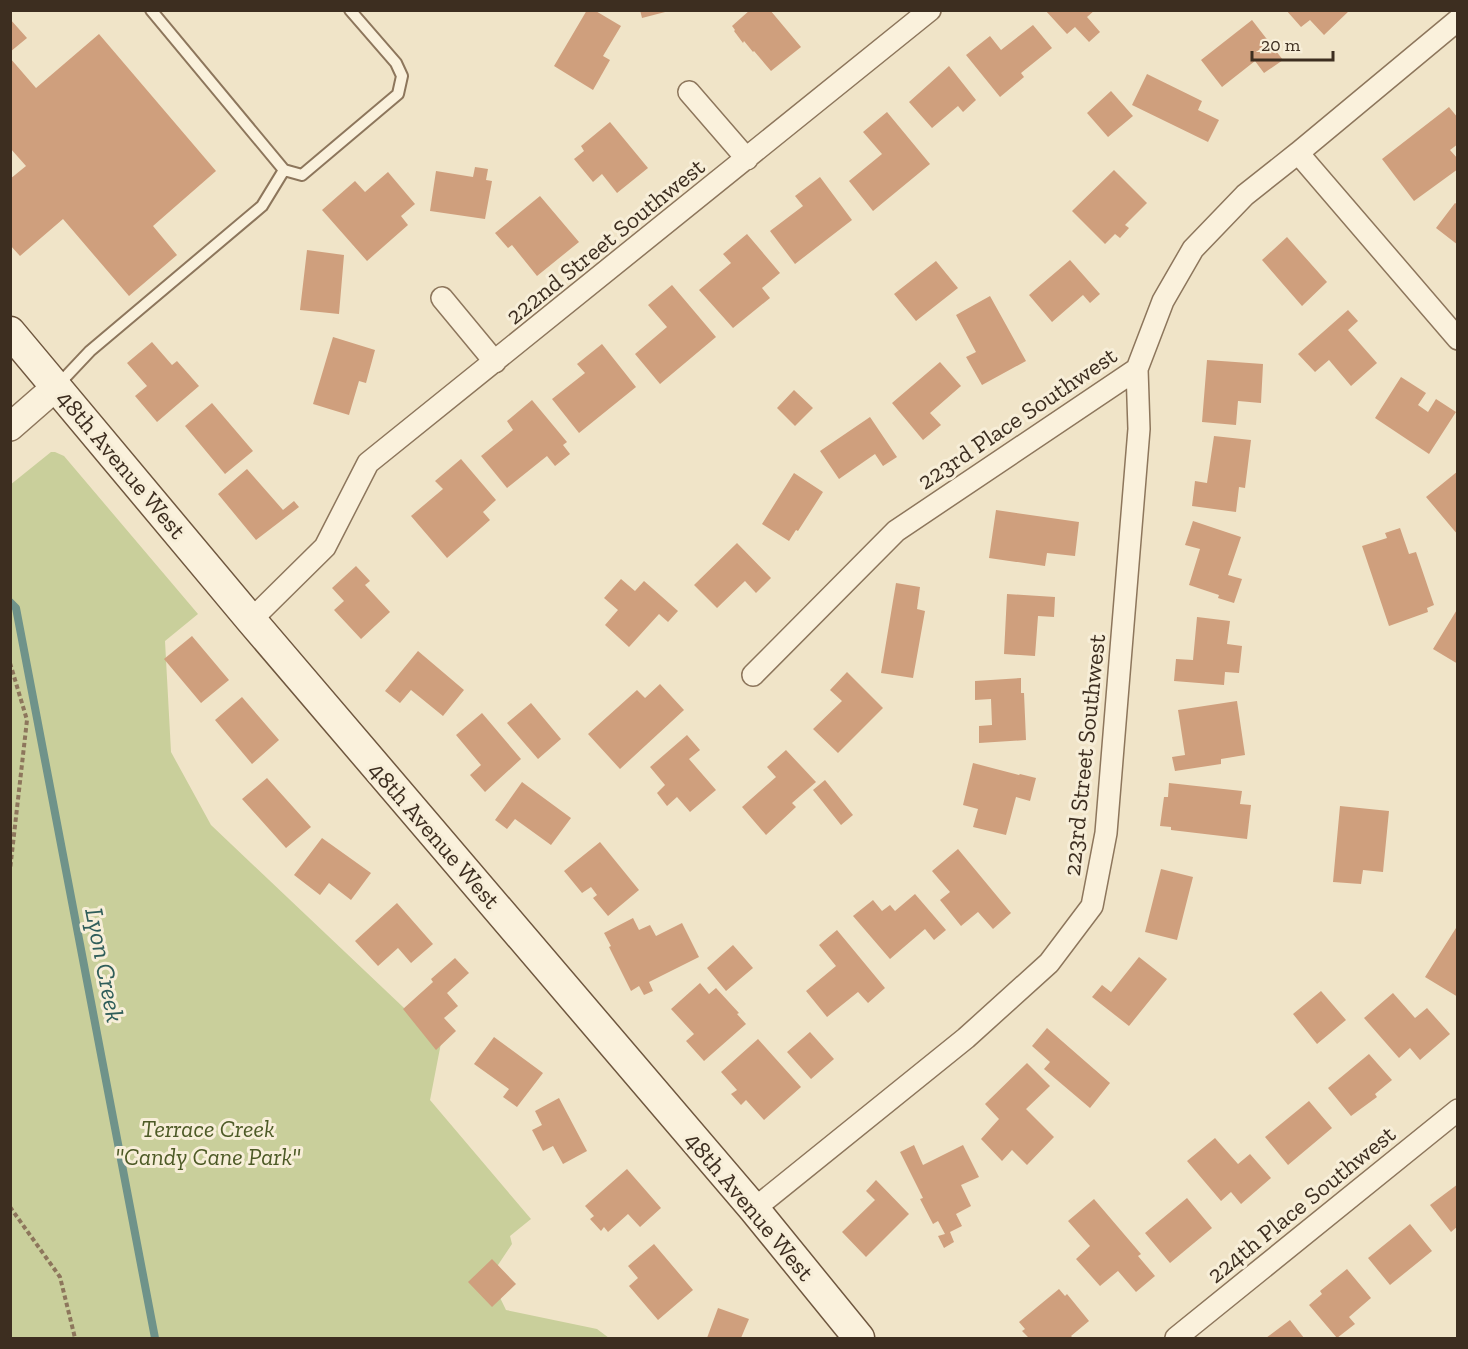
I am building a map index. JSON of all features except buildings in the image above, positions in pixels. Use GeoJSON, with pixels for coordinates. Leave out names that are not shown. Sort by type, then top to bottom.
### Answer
{"type":"FeatureCollection","features":[{"type":"Feature","properties":{"kind":"main road","name":"48th Avenue West"},"geometry":{"type":"LineString","coordinates":[[10,332],[251,620],[754,1209],[859,1338]]}},
{"type":"Feature","properties":{"kind":"street","name":"222nd Street Southwest"},"geometry":{"type":"LineString","coordinates":[[251,620],[325,547],[368,463],[930,10]]}},
{"type":"Feature","properties":{"kind":"street"},"geometry":{"type":"LineString","coordinates":[[1458,20],[1298,153],[1458,339]]}},
{"type":"Feature","properties":{"kind":"street"},"geometry":{"type":"LineString","coordinates":[[689,92],[747,159]]}},
{"type":"Feature","properties":{"kind":"street","name":"223rd Place Southwest"},"geometry":{"type":"LineString","coordinates":[[753,675],[896,531],[1137,369],[1163,301],[1193,249],[1245,195],[1298,153]]}},
{"type":"Feature","properties":{"kind":"street"},"geometry":{"type":"LineString","coordinates":[[442,298],[495,362]]}},
{"type":"Feature","properties":{"kind":"street","name":"223rd Street Southwest"},"geometry":{"type":"LineString","coordinates":[[754,1209],[966,1038],[1048,963],[1092,906],[1106,833],[1138,429],[1137,369]]}},
{"type":"Feature","properties":{"kind":"street"},"geometry":{"type":"LineString","coordinates":[[10,427],[57,386]]}},
{"type":"Feature","properties":{"kind":"street","name":"224th Place Southwest"},"geometry":{"type":"LineString","coordinates":[[1176,1338],[1458,1110]]}},
{"type":"Feature","properties":{"kind":"lane"},"geometry":{"type":"LineString","coordinates":[[151,10],[284,170],[302,175],[398,94],[402,76],[396,63],[350,10]]}},
{"type":"Feature","properties":{"kind":"lane"},"geometry":{"type":"LineString","coordinates":[[57,386],[90,351],[262,206],[284,170]]}},
{"type":"Feature","properties":{"kind":"path"},"geometry":{"type":"LineString","coordinates":[[10,663],[27,720],[10,870]]}},
{"type":"Feature","properties":{"kind":"path"},"geometry":{"type":"LineString","coordinates":[[10,1207],[60,1278],[75,1338]]}},
{"type":"Feature","properties":{"kind":"green space","name":"Terrace Creek \"Candy Cane Park\""},"geometry":{"type":"Polygon","coordinates":[[[51,452],[64,456],[198,614],[165,641],[171,752],[211,825],[441,1043],[430,1100],[531,1219],[510,1236],[512,1244],[490,1277],[506,1310],[597,1329],[609,1338],[11,1338],[10,485],[51,452]]]}},
{"type":"Feature","properties":{"kind":"waterway","name":"Lyon Creek"},"geometry":{"type":"LineString","coordinates":[[10,602],[16,608],[155,1338]]}}]}
